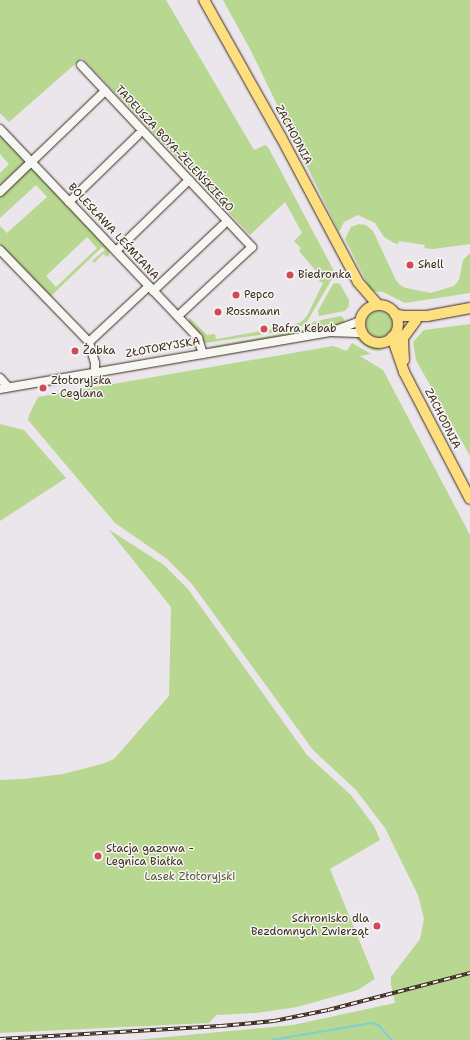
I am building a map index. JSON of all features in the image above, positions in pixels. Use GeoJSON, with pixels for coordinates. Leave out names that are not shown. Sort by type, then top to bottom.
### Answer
{"type":"FeatureCollection","features":[{"type":"Feature","properties":{"kind":"main road","name":"ZACHODNIA"},"geometry":{"type":"LineString","coordinates":[[204,0],[281,137],[358,282],[366,311]]}},
{"type":"Feature","properties":{"kind":"main road","name":"ZACHODNIA"},"geometry":{"type":"LineString","coordinates":[[358,282],[378,305]]}},
{"type":"Feature","properties":{"kind":"main road"},"geometry":{"type":"LineString","coordinates":[[395,333],[398,323],[395,314],[389,308],[378,305],[371,307],[366,311],[361,321],[363,333],[371,340],[379,343],[388,341],[406,323],[427,316],[470,308]]}},
{"type":"Feature","properties":{"kind":"main road"},"geometry":{"type":"LineString","coordinates":[[395,314],[404,316],[427,316]]}},
{"type":"Feature","properties":{"kind":"main road"},"geometry":{"type":"LineString","coordinates":[[404,372],[403,342],[407,331],[416,320]]}},
{"type":"Feature","properties":{"kind":"main road","name":"ZACHODNIA"},"geometry":{"type":"LineString","coordinates":[[395,333],[404,372]]}},
{"type":"Feature","properties":{"kind":"main road","name":"ZACHODNIA"},"geometry":{"type":"LineString","coordinates":[[379,343],[389,350],[404,372],[470,498]]}},
{"type":"Feature","properties":{"kind":"street","name":"TADEUSZA BOYA-ŻELEŃSKIEGO"},"geometry":{"type":"LineString","coordinates":[[81,65],[252,247],[178,316]]}},
{"type":"Feature","properties":{"kind":"street"},"geometry":{"type":"LineString","coordinates":[[0,192],[105,91]]}},
{"type":"Feature","properties":{"kind":"street","name":"BOLESŁAWA LEŚMIANA"},"geometry":{"type":"LineString","coordinates":[[0,129],[198,338],[203,354]]}},
{"type":"Feature","properties":{"kind":"street"},"geometry":{"type":"LineString","coordinates":[[69,202],[138,135]]}},
{"type":"Feature","properties":{"kind":"street"},"geometry":{"type":"LineString","coordinates":[[116,251],[189,180]]}},
{"type":"Feature","properties":{"kind":"street"},"geometry":{"type":"LineString","coordinates":[[89,342],[223,225]]}},
{"type":"Feature","properties":{"kind":"street"},"geometry":{"type":"LineString","coordinates":[[0,250],[89,342],[95,364],[94,372]]}},
{"type":"Feature","properties":{"kind":"street","name":"ZŁOTORYJSKA"},"geometry":{"type":"LineString","coordinates":[[4,388],[330,332],[361,321]]}},
{"type":"Feature","properties":{"kind":"street","name":"ZŁOTORYJSKA"},"geometry":{"type":"LineString","coordinates":[[330,332],[363,333]]}},
{"type":"Feature","properties":{"kind":"street"},"geometry":{"type":"LineString","coordinates":[[0,378],[4,388]]}},
{"type":"Feature","properties":{"kind":"green space"},"geometry":{"type":"Polygon","coordinates":[[[0,0],[166,0],[254,150],[265,145],[268,147],[334,271],[333,277],[305,325],[266,334],[205,343],[202,335],[189,323],[189,317],[207,335],[215,334],[216,339],[261,331],[260,326],[266,325],[267,330],[293,325],[301,322],[307,316],[323,283],[319,281],[322,275],[316,271],[299,251],[301,248],[294,241],[302,233],[285,202],[250,235],[82,58],[9,122],[0,113],[0,0]]]}},
{"type":"Feature","properties":{"kind":"green space"},"geometry":{"type":"Polygon","coordinates":[[[223,0],[470,0],[470,244],[433,249],[424,248],[425,245],[399,241],[398,244],[394,243],[384,237],[375,223],[358,215],[344,222],[339,232],[251,51],[223,0]]]}},
{"type":"Feature","properties":{"kind":"green space"},"geometry":{"type":"Polygon","coordinates":[[[0,135],[25,162],[0,185],[0,173],[9,164],[0,154],[0,135]]]}},
{"type":"Feature","properties":{"kind":"green space"},"geometry":{"type":"Polygon","coordinates":[[[27,168],[35,171],[110,251],[108,257],[103,254],[94,263],[92,261],[105,250],[102,247],[50,297],[0,244],[0,226],[7,233],[47,197],[36,185],[0,218],[0,194],[27,168]],[[87,237],[46,276],[56,287],[97,248],[87,237]]]}},
{"type":"Feature","properties":{"kind":"green space"},"geometry":{"type":"Polygon","coordinates":[[[359,224],[366,225],[373,231],[396,280],[400,285],[406,288],[431,293],[454,286],[459,280],[463,260],[470,253],[470,293],[405,303],[383,292],[371,291],[345,239],[351,227],[359,224]]]}},
{"type":"Feature","properties":{"kind":"green space"},"geometry":{"type":"Polygon","coordinates":[[[333,284],[340,284],[349,300],[349,306],[345,311],[319,316],[318,311],[333,284]]]}},
{"type":"Feature","properties":{"kind":"green space"},"geometry":{"type":"Polygon","coordinates":[[[379,311],[388,315],[392,324],[388,333],[379,337],[370,333],[366,324],[370,315],[379,311]]]}},
{"type":"Feature","properties":{"kind":"green space"},"geometry":{"type":"Polygon","coordinates":[[[340,316],[343,317],[345,323],[312,331],[208,347],[303,330],[313,322],[340,316]]]}},
{"type":"Feature","properties":{"kind":"green space"},"geometry":{"type":"Polygon","coordinates":[[[470,324],[470,456],[416,360],[413,342],[424,330],[470,324]]]}},
{"type":"Feature","properties":{"kind":"green space"},"geometry":{"type":"Polygon","coordinates":[[[354,334],[369,344],[383,350],[375,351],[368,348],[356,339],[354,334]]]}},
{"type":"Feature","properties":{"kind":"green space"},"geometry":{"type":"Polygon","coordinates":[[[352,343],[371,354],[360,356],[383,370],[470,535],[470,1040],[135,1040],[293,1025],[395,1003],[391,985],[391,977],[420,939],[424,919],[418,895],[385,828],[356,790],[313,750],[192,584],[167,559],[115,523],[28,420],[29,415],[38,397],[333,346],[347,351],[352,343]]]}},
{"type":"Feature","properties":{"kind":"green space"},"geometry":{"type":"Polygon","coordinates":[[[0,424],[24,430],[66,478],[0,521],[0,424]]]}},
{"type":"Feature","properties":{"kind":"green space","name":"Lasek Złotoryjski"},"geometry":{"type":"Polygon","coordinates":[[[108,529],[164,565],[188,589],[307,755],[351,795],[374,826],[380,840],[330,869],[375,979],[358,990],[297,1007],[256,1013],[216,1015],[209,1023],[0,1033],[0,780],[63,774],[102,764],[114,759],[169,696],[171,607],[108,529]]]}},
{"type":"Feature","properties":{"kind":"waterway"},"geometry":{"type":"LineString","coordinates":[[272,1040],[371,1023],[378,1025],[392,1040]]}},
{"type":"Feature","properties":{"kind":"railway"},"geometry":{"type":"LineString","coordinates":[[0,1039],[221,1026],[274,1021],[328,1010],[470,973]]}},
{"type":"Feature","properties":{"kind":"place","name":"Shell"},"geometry":{"type":"Point","coordinates":[410,265]}},
{"type":"Feature","properties":{"kind":"place","name":"Biedronka"},"geometry":{"type":"Point","coordinates":[290,275]}},
{"type":"Feature","properties":{"kind":"place","name":"Pepco"},"geometry":{"type":"Point","coordinates":[236,295]}},
{"type":"Feature","properties":{"kind":"place","name":"Rossmann"},"geometry":{"type":"Point","coordinates":[218,312]}},
{"type":"Feature","properties":{"kind":"place","name":"Bafra Kebab"},"geometry":{"type":"Point","coordinates":[264,329]}},
{"type":"Feature","properties":{"kind":"place","name":"Żabka"},"geometry":{"type":"Point","coordinates":[75,351]}},
{"type":"Feature","properties":{"kind":"place","name":"Złotoryjska - Ceglana"},"geometry":{"type":"Point","coordinates":[43,388]}},
{"type":"Feature","properties":{"kind":"place","name":"Stacja gazowa - Legnica Białka"},"geometry":{"type":"Point","coordinates":[98,856]}},
{"type":"Feature","properties":{"kind":"place","name":"Schronisko dla Bezdomnych Zwierząt"},"geometry":{"type":"Point","coordinates":[377,926]}}]}
